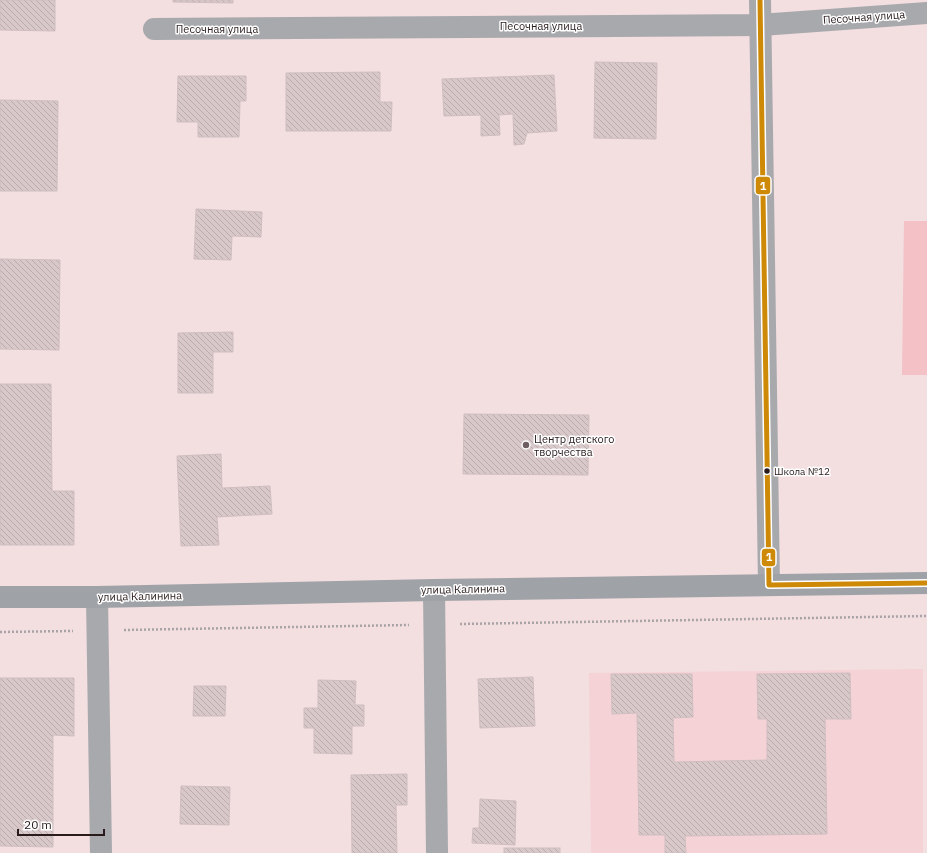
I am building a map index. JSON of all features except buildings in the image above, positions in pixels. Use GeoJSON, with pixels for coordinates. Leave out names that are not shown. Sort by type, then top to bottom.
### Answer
{"type":"FeatureCollection","features":[{"type":"Feature","properties":{"kind":"main road","name":"улица Калинина"},"geometry":{"type":"LineString","coordinates":[[0,597],[98,597],[434,590],[927,583]]}},
{"type":"Feature","properties":{"kind":"street"},"geometry":{"type":"LineString","coordinates":[[760,0],[769,585]]}},
{"type":"Feature","properties":{"kind":"street","name":"Песочная улица"},"geometry":{"type":"LineString","coordinates":[[154,29],[760,25],[927,13]]}},
{"type":"Feature","properties":{"kind":"street"},"geometry":{"type":"LineString","coordinates":[[434,590],[437,853]]}},
{"type":"Feature","properties":{"kind":"street"},"geometry":{"type":"LineString","coordinates":[[98,597],[101,853]]}},
{"type":"Feature","properties":{"kind":"path"},"geometry":{"type":"LineString","coordinates":[[0,632],[927,616]]}},
{"type":"Feature","properties":{"kind":"shaded area"},"geometry":{"type":"Polygon","coordinates":[[[904,221],[927,221],[927,375],[902,375],[904,221]]]}},
{"type":"Feature","properties":{"kind":"shaded area"},"geometry":{"type":"Polygon","coordinates":[[[923,669],[923,853],[591,853],[589,673],[923,669]]]}},
{"type":"Feature","properties":{"kind":"transit line","name":"1"},"geometry":{"type":"LineString","coordinates":[[760,0],[769,585],[927,583]]}},
{"type":"Feature","properties":{"kind":"place","name":"Центр детского творчества"},"geometry":{"type":"Point","coordinates":[526,445]}},
{"type":"Feature","properties":{"kind":"place","name":"Школа №12"},"geometry":{"type":"Point","coordinates":[767,471]}}]}
